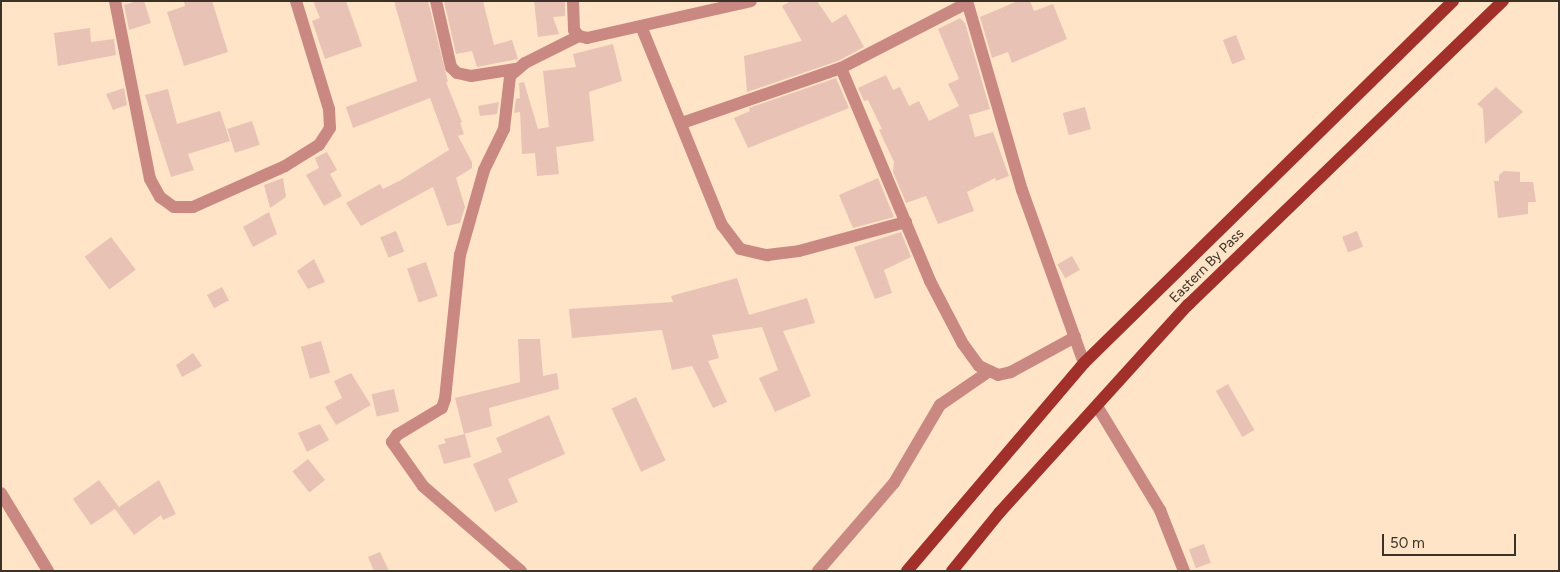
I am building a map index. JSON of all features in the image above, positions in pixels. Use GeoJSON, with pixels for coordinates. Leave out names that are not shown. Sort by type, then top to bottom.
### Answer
{"type":"FeatureCollection","features":[{"type":"Feature","properties":{"kind":"main road","name":"Eastern By Pass"},"geometry":{"type":"LineString","coordinates":[[907,571],[1084,363],[1453,1]]}},
{"type":"Feature","properties":{"kind":"main road","name":"Eastern By Pass"},"geometry":{"type":"LineString","coordinates":[[952,571],[1000,512],[1188,305],[1503,1]]}},
{"type":"Feature","properties":{"kind":"street"},"geometry":{"type":"LineString","coordinates":[[115,1],[150,179],[160,197],[174,207],[193,207],[285,166],[318,145],[330,128],[329,109],[296,1]]}},
{"type":"Feature","properties":{"kind":"street"},"geometry":{"type":"LineString","coordinates":[[436,1],[451,67],[458,73],[471,76],[515,69],[579,36]]}},
{"type":"Feature","properties":{"kind":"street"},"geometry":{"type":"LineString","coordinates":[[573,1],[574,30],[579,36],[587,38],[751,1]]}},
{"type":"Feature","properties":{"kind":"street"},"geometry":{"type":"LineString","coordinates":[[682,123],[841,68],[967,2],[1022,190],[1084,363]]}},
{"type":"Feature","properties":{"kind":"street"},"geometry":{"type":"LineString","coordinates":[[641,26],[722,225],[740,249],[767,255],[799,251],[906,222]]}},
{"type":"Feature","properties":{"kind":"street"},"geometry":{"type":"LineString","coordinates":[[841,68],[930,281],[963,344],[979,366],[988,372],[998,375],[1011,372],[1075,337]]}},
{"type":"Feature","properties":{"kind":"street"},"geometry":{"type":"LineString","coordinates":[[515,69],[510,76],[504,129],[484,170],[460,255],[445,399],[442,408],[397,435],[392,442],[423,486],[521,571]]}},
{"type":"Feature","properties":{"kind":"street"},"geometry":{"type":"LineString","coordinates":[[818,571],[894,483],[940,405],[988,372]]}},
{"type":"Feature","properties":{"kind":"street"},"geometry":{"type":"LineString","coordinates":[[1097,406],[1160,510],[1184,571]]}},
{"type":"Feature","properties":{"kind":"street"},"geometry":{"type":"LineString","coordinates":[[2,498],[48,571]]}},
{"type":"Feature","properties":{"kind":"building"},"geometry":{"type":"Polygon","coordinates":[[[144,1],[151,23],[129,30],[124,5],[144,1]]]}},
{"type":"Feature","properties":{"kind":"building"},"geometry":{"type":"Polygon","coordinates":[[[184,1],[212,1],[228,52],[184,66],[167,12],[185,6],[184,1]]]}},
{"type":"Feature","properties":{"kind":"building"},"geometry":{"type":"Polygon","coordinates":[[[313,1],[346,1],[362,46],[325,59],[312,21],[320,18],[313,1]]]}},
{"type":"Feature","properties":{"kind":"building"},"geometry":{"type":"Polygon","coordinates":[[[394,1],[428,1],[448,82],[446,82],[462,122],[460,123],[464,134],[458,136],[472,162],[472,168],[456,178],[465,207],[460,223],[447,226],[433,187],[361,226],[346,203],[380,184],[383,189],[401,180],[449,150],[430,98],[353,128],[346,107],[417,81],[394,1]]]}},
{"type":"Feature","properties":{"kind":"building"},"geometry":{"type":"Polygon","coordinates":[[[444,1],[483,1],[494,45],[512,40],[518,59],[477,67],[472,51],[456,54],[444,1]]]}},
{"type":"Feature","properties":{"kind":"building"},"geometry":{"type":"Polygon","coordinates":[[[534,1],[565,1],[565,16],[553,17],[559,34],[538,37],[534,1]]]}},
{"type":"Feature","properties":{"kind":"building"},"geometry":{"type":"Polygon","coordinates":[[[791,1],[817,1],[832,23],[846,14],[864,47],[838,61],[747,92],[744,56],[802,41],[782,6],[791,1]]]}},
{"type":"Feature","properties":{"kind":"building"},"geometry":{"type":"Polygon","coordinates":[[[1018,1],[1030,1],[1034,11],[1053,4],[1067,39],[1012,63],[1008,52],[992,58],[980,17],[1018,1]]]}},
{"type":"Feature","properties":{"kind":"building"},"geometry":{"type":"Polygon","coordinates":[[[960,18],[965,23],[990,109],[969,115],[975,137],[993,132],[1009,176],[996,181],[995,178],[967,192],[974,211],[938,224],[926,196],[906,203],[893,172],[894,162],[879,130],[882,129],[868,100],[864,101],[858,88],[886,75],[893,90],[900,87],[909,106],[919,101],[929,121],[959,106],[948,84],[959,79],[938,29],[960,18]]]}},
{"type":"Feature","properties":{"kind":"building"},"geometry":{"type":"Polygon","coordinates":[[[90,28],[91,42],[114,39],[116,55],[58,66],[54,33],[90,28]]]}},
{"type":"Feature","properties":{"kind":"building"},"geometry":{"type":"Polygon","coordinates":[[[1236,35],[1245,59],[1232,64],[1223,40],[1236,35]]]}},
{"type":"Feature","properties":{"kind":"building"},"geometry":{"type":"Polygon","coordinates":[[[613,44],[622,81],[589,92],[594,141],[556,147],[559,174],[537,176],[535,153],[522,154],[520,112],[514,113],[516,99],[520,98],[519,83],[524,82],[538,129],[549,127],[543,71],[576,67],[573,54],[613,44]]]}},
{"type":"Feature","properties":{"kind":"building"},"geometry":{"type":"Polygon","coordinates":[[[836,78],[849,108],[748,148],[734,118],[750,111],[749,108],[836,78]]]}},
{"type":"Feature","properties":{"kind":"building"},"geometry":{"type":"Polygon","coordinates":[[[1496,87],[1523,112],[1485,144],[1483,109],[1477,104],[1496,87]]]}},
{"type":"Feature","properties":{"kind":"building"},"geometry":{"type":"Polygon","coordinates":[[[124,88],[127,105],[113,110],[106,94],[124,88]]]}},
{"type":"Feature","properties":{"kind":"building"},"geometry":{"type":"Polygon","coordinates":[[[168,89],[177,124],[220,111],[230,141],[188,154],[194,170],[171,177],[145,95],[168,89]]]}},
{"type":"Feature","properties":{"kind":"building"},"geometry":{"type":"Polygon","coordinates":[[[499,102],[497,114],[480,116],[478,106],[499,102]]]}},
{"type":"Feature","properties":{"kind":"building"},"geometry":{"type":"Polygon","coordinates":[[[1085,107],[1091,129],[1069,135],[1063,113],[1085,107]]]}},
{"type":"Feature","properties":{"kind":"building"},"geometry":{"type":"Polygon","coordinates":[[[252,121],[260,145],[235,153],[227,129],[252,121]]]}},
{"type":"Feature","properties":{"kind":"building"},"geometry":{"type":"Polygon","coordinates":[[[327,152],[337,170],[330,174],[342,196],[324,206],[306,175],[319,168],[315,158],[327,152]]]}},
{"type":"Feature","properties":{"kind":"building"},"geometry":{"type":"Polygon","coordinates":[[[1504,171],[1520,172],[1520,182],[1533,182],[1536,202],[1528,202],[1528,214],[1498,218],[1494,181],[1499,181],[1499,175],[1504,171]]]}},
{"type":"Feature","properties":{"kind":"building"},"geometry":{"type":"Polygon","coordinates":[[[283,178],[286,197],[270,208],[264,185],[283,178]]]}},
{"type":"Feature","properties":{"kind":"building"},"geometry":{"type":"Polygon","coordinates":[[[878,178],[894,217],[853,228],[839,195],[878,178]]]}},
{"type":"Feature","properties":{"kind":"building"},"geometry":{"type":"Polygon","coordinates":[[[269,212],[277,234],[253,247],[243,227],[269,212]]]}},
{"type":"Feature","properties":{"kind":"building"},"geometry":{"type":"Polygon","coordinates":[[[396,231],[404,251],[388,258],[380,237],[396,231]]]}},
{"type":"Feature","properties":{"kind":"building"},"geometry":{"type":"Polygon","coordinates":[[[1357,231],[1363,247],[1348,253],[1342,237],[1357,231]]]}},
{"type":"Feature","properties":{"kind":"building"},"geometry":{"type":"Polygon","coordinates":[[[901,232],[911,257],[884,270],[892,293],[875,299],[854,247],[901,232]]]}},
{"type":"Feature","properties":{"kind":"building"},"geometry":{"type":"Polygon","coordinates":[[[111,237],[136,270],[109,290],[85,257],[111,237]]]}},
{"type":"Feature","properties":{"kind":"building"},"geometry":{"type":"Polygon","coordinates":[[[1072,256],[1080,270],[1065,278],[1057,264],[1072,256]]]}},
{"type":"Feature","properties":{"kind":"building"},"geometry":{"type":"Polygon","coordinates":[[[314,259],[325,282],[308,289],[297,271],[314,259]]]}},
{"type":"Feature","properties":{"kind":"building"},"geometry":{"type":"Polygon","coordinates":[[[426,262],[438,296],[419,303],[407,269],[426,262]]]}},
{"type":"Feature","properties":{"kind":"building"},"geometry":{"type":"Polygon","coordinates":[[[737,278],[749,315],[807,298],[815,323],[783,331],[811,396],[775,412],[759,378],[778,370],[762,327],[712,335],[719,358],[708,361],[727,402],[713,408],[692,366],[672,370],[662,330],[572,338],[569,309],[673,302],[671,296],[737,278]]]}},
{"type":"Feature","properties":{"kind":"building"},"geometry":{"type":"Polygon","coordinates":[[[222,287],[229,300],[214,308],[207,295],[222,287]]]}},
{"type":"Feature","properties":{"kind":"building"},"geometry":{"type":"Polygon","coordinates":[[[518,339],[540,339],[543,376],[557,373],[559,389],[489,408],[492,426],[464,434],[455,398],[520,382],[518,339]]]}},
{"type":"Feature","properties":{"kind":"building"},"geometry":{"type":"Polygon","coordinates":[[[321,341],[330,373],[310,379],[301,347],[321,341]]]}},
{"type":"Feature","properties":{"kind":"building"},"geometry":{"type":"Polygon","coordinates":[[[193,353],[202,366],[182,377],[176,365],[193,353]]]}},
{"type":"Feature","properties":{"kind":"building"},"geometry":{"type":"Polygon","coordinates":[[[351,373],[371,405],[336,425],[325,407],[342,398],[334,381],[351,373]]]}},
{"type":"Feature","properties":{"kind":"building"},"geometry":{"type":"Polygon","coordinates":[[[1228,384],[1254,430],[1242,437],[1216,391],[1228,384]]]}},
{"type":"Feature","properties":{"kind":"building"},"geometry":{"type":"Polygon","coordinates":[[[394,389],[399,411],[377,417],[372,394],[394,389]]]}},
{"type":"Feature","properties":{"kind":"building"},"geometry":{"type":"Polygon","coordinates":[[[636,397],[666,460],[641,472],[612,408],[636,397]]]}},
{"type":"Feature","properties":{"kind":"building"},"geometry":{"type":"Polygon","coordinates":[[[549,415],[565,454],[508,479],[518,502],[495,512],[473,464],[502,452],[496,438],[549,415]]]}},
{"type":"Feature","properties":{"kind":"building"},"geometry":{"type":"Polygon","coordinates":[[[320,424],[329,440],[307,452],[298,433],[320,424]]]}},
{"type":"Feature","properties":{"kind":"building"},"geometry":{"type":"Polygon","coordinates":[[[465,434],[471,457],[444,464],[438,445],[446,443],[444,439],[465,434]]]}},
{"type":"Feature","properties":{"kind":"building"},"geometry":{"type":"Polygon","coordinates":[[[308,459],[325,480],[309,493],[292,472],[308,459]]]}},
{"type":"Feature","properties":{"kind":"building"},"geometry":{"type":"Polygon","coordinates":[[[99,480],[119,507],[159,480],[176,514],[163,520],[161,515],[134,535],[115,509],[91,525],[73,499],[99,480]]]}},
{"type":"Feature","properties":{"kind":"building"},"geometry":{"type":"Polygon","coordinates":[[[1204,544],[1211,563],[1196,568],[1189,549],[1204,544]]]}},
{"type":"Feature","properties":{"kind":"building"},"geometry":{"type":"Polygon","coordinates":[[[380,552],[389,571],[374,571],[368,557],[380,552]]]}}]}
